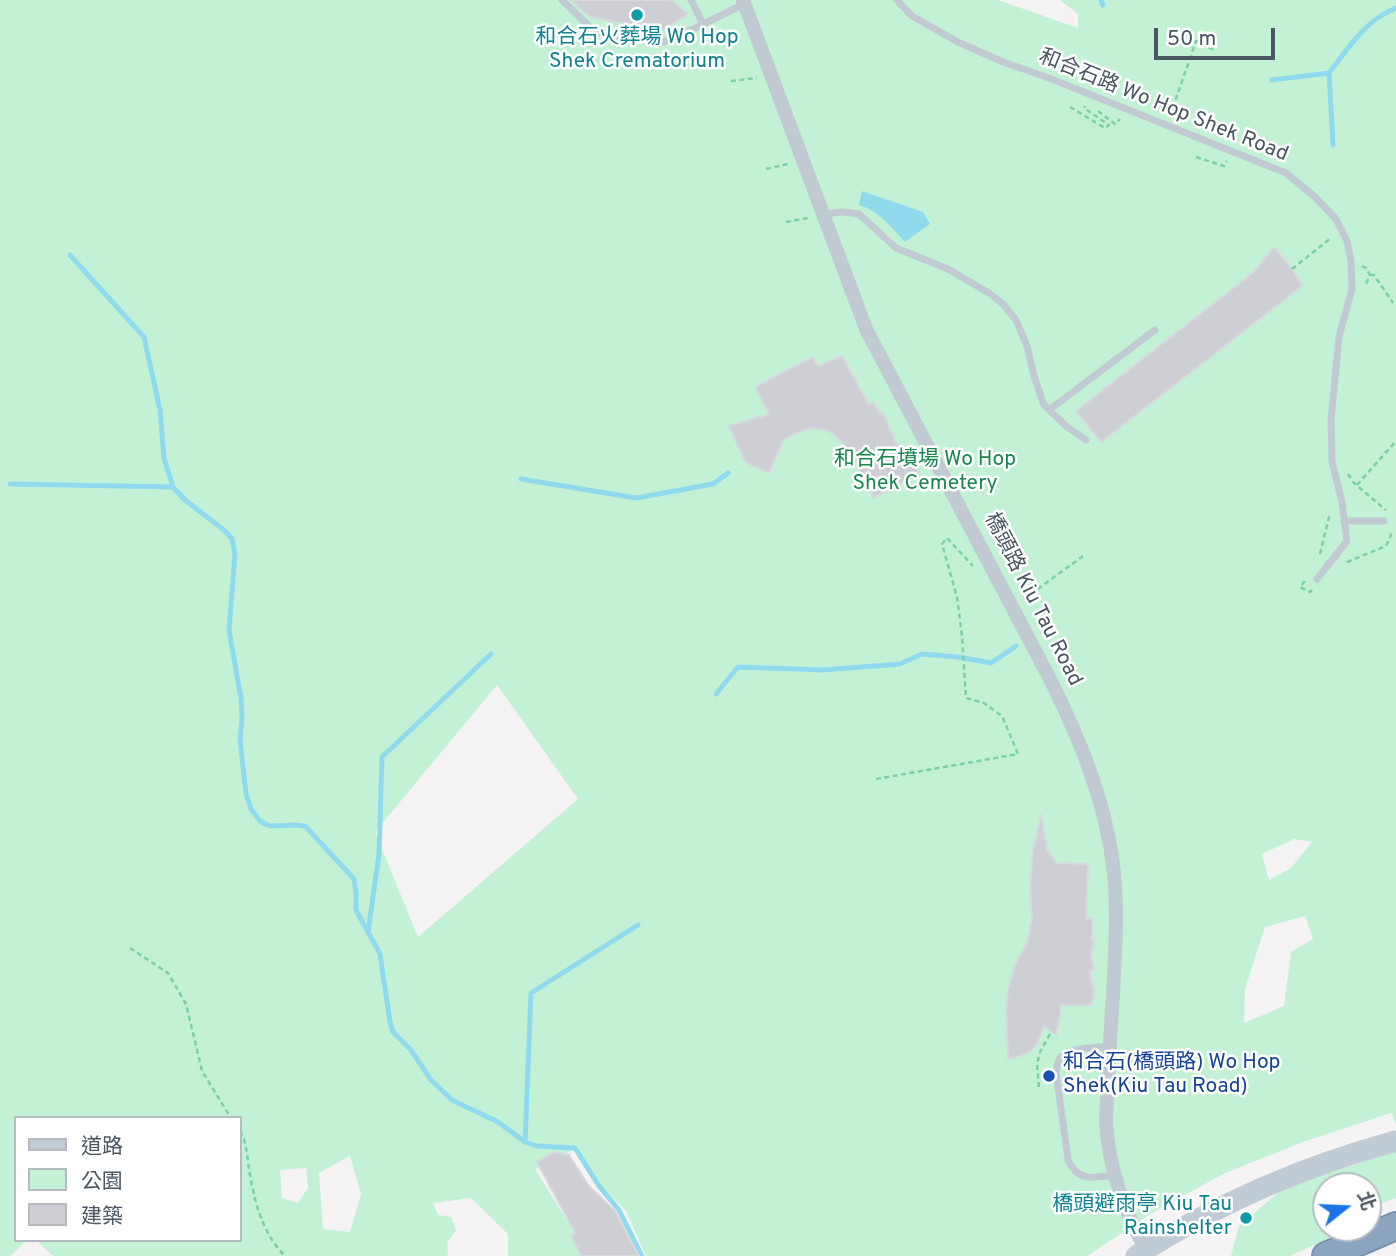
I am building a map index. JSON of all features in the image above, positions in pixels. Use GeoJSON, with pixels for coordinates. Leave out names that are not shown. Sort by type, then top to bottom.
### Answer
{"type":"FeatureCollection","features":[{"type":"Feature","properties":{"kind":"highway"},"geometry":{"type":"LineString","coordinates":[[1326,1256],[1396,1226]]}},
{"type":"Feature","properties":{"kind":"main road"},"geometry":{"type":"LineString","coordinates":[[1141,1253],[1254,1191],[1322,1164],[1396,1141]]}},
{"type":"Feature","properties":{"kind":"street","name":"橋頭路 Kiu Tau Road"},"geometry":{"type":"LineString","coordinates":[[743,2],[817,215],[866,329],[1051,681],[1087,759],[1097,792],[1113,870],[1117,921],[1105,1122],[1113,1175],[1135,1230],[1141,1253]]}},
{"type":"Feature","properties":{"kind":"lane"},"geometry":{"type":"LineString","coordinates":[[562,0],[593,30],[603,35],[662,42],[673,39],[743,2]]}},
{"type":"Feature","properties":{"kind":"lane"},"geometry":{"type":"LineString","coordinates":[[691,0],[703,24]]}},
{"type":"Feature","properties":{"kind":"lane","name":"和合石路 Wo Hop Shek Road"},"geometry":{"type":"LineString","coordinates":[[897,0],[912,16],[958,42],[1286,173],[1336,219],[1347,241],[1352,289],[1339,337],[1331,420],[1332,462],[1342,502],[1347,541],[1319,582]]}},
{"type":"Feature","properties":{"kind":"lane"},"geometry":{"type":"LineString","coordinates":[[817,215],[843,212],[859,214],[896,248],[948,269],[1003,304],[1016,320],[1027,346],[1044,405],[1086,440]]}},
{"type":"Feature","properties":{"kind":"lane"},"geometry":{"type":"LineString","coordinates":[[1049,410],[1155,330]]}},
{"type":"Feature","properties":{"kind":"lane"},"geometry":{"type":"LineString","coordinates":[[1344,521],[1384,522]]}},
{"type":"Feature","properties":{"kind":"lane"},"geometry":{"type":"LineString","coordinates":[[1110,1046],[1065,1053],[1059,1059],[1056,1072],[1068,1160],[1072,1168],[1082,1176],[1093,1178],[1113,1175]]}},
{"type":"Feature","properties":{"kind":"path"},"geometry":{"type":"LineString","coordinates":[[1168,119],[1196,41],[1214,50]]}},
{"type":"Feature","properties":{"kind":"path"},"geometry":{"type":"LineString","coordinates":[[732,81],[760,78]]}},
{"type":"Feature","properties":{"kind":"path"},"geometry":{"type":"LineString","coordinates":[[1070,107],[1105,128],[1109,125],[1084,108],[1088,103]]}},
{"type":"Feature","properties":{"kind":"path"},"geometry":{"type":"LineString","coordinates":[[1107,112],[1097,108],[1115,124],[1120,119],[1114,115]]}},
{"type":"Feature","properties":{"kind":"path"},"geometry":{"type":"LineString","coordinates":[[1196,157],[1224,166],[1230,156]]}},
{"type":"Feature","properties":{"kind":"path"},"geometry":{"type":"LineString","coordinates":[[766,169],[791,163]]}},
{"type":"Feature","properties":{"kind":"path"},"geometry":{"type":"LineString","coordinates":[[786,222],[817,215]]}},
{"type":"Feature","properties":{"kind":"path"},"geometry":{"type":"LineString","coordinates":[[1292,269],[1335,236]]}},
{"type":"Feature","properties":{"kind":"path"},"geometry":{"type":"LineString","coordinates":[[1359,260],[1370,275],[1374,275],[1393,303]]}},
{"type":"Feature","properties":{"kind":"path"},"geometry":{"type":"LineString","coordinates":[[1362,292],[1370,275]]}},
{"type":"Feature","properties":{"kind":"path"},"geometry":{"type":"LineString","coordinates":[[1357,485],[1396,441]]}},
{"type":"Feature","properties":{"kind":"path"},"geometry":{"type":"LineString","coordinates":[[1342,466],[1357,485],[1386,510]]}},
{"type":"Feature","properties":{"kind":"path"},"geometry":{"type":"LineString","coordinates":[[1340,564],[1386,546],[1396,524]]}},
{"type":"Feature","properties":{"kind":"path"},"geometry":{"type":"LineString","coordinates":[[876,779],[1018,754],[1002,716],[984,703],[966,698],[957,597],[942,544],[947,538],[975,569]]}},
{"type":"Feature","properties":{"kind":"path"},"geometry":{"type":"LineString","coordinates":[[1022,601],[1086,554]]}},
{"type":"Feature","properties":{"kind":"path"},"geometry":{"type":"LineString","coordinates":[[1310,592],[1319,582]]}},
{"type":"Feature","properties":{"kind":"path"},"geometry":{"type":"LineString","coordinates":[[130,948],[169,973],[186,1004],[202,1071],[230,1116]]}},
{"type":"Feature","properties":{"kind":"path"},"geometry":{"type":"LineString","coordinates":[[1038,1087],[1037,1064],[1051,1032]]}},
{"type":"Feature","properties":{"kind":"path"},"geometry":{"type":"LineString","coordinates":[[242,1135],[253,1191],[264,1226],[276,1247],[285,1256]]}},
{"type":"Feature","properties":{"kind":"green space","name":"和合石墳場 Wo Hop Shek Cemetery"},"geometry":{"type":"Polygon","coordinates":[[[0,0],[998,0],[1078,28],[1078,14],[1060,0],[1396,0],[1396,1124],[1391,1113],[1303,1142],[1225,1173],[1152,1213],[1087,1256],[646,1256],[626,1211],[601,1186],[575,1149],[535,1169],[587,1256],[508,1256],[508,1234],[471,1198],[433,1203],[438,1215],[451,1217],[456,1230],[447,1243],[448,1256],[53,1256],[38,1242],[242,1242],[242,1116],[14,1116],[14,1242],[25,1242],[10,1256],[0,1256],[0,0]],[[497,685],[375,832],[418,937],[578,799],[497,685]],[[1294,839],[1262,854],[1269,880],[1291,868],[1312,842],[1294,839]],[[1305,916],[1265,927],[1245,989],[1244,1023],[1284,1006],[1291,952],[1313,939],[1305,916]],[[350,1156],[319,1173],[323,1229],[350,1232],[361,1194],[350,1156]],[[306,1168],[280,1170],[282,1198],[298,1203],[308,1188],[306,1168]]]}},
{"type":"Feature","properties":{"kind":"green space"},"geometry":{"type":"Polygon","coordinates":[[[1396,1147],[1396,1198],[1382,1204],[1382,1172],[1331,1172],[1396,1147]]]}},
{"type":"Feature","properties":{"kind":"green space"},"geometry":{"type":"Polygon","coordinates":[[[1312,1178],[1312,1242],[1321,1242],[1290,1256],[1231,1256],[1239,1226],[1287,1185],[1312,1178]]]}},
{"type":"Feature","properties":{"kind":"water"},"geometry":{"type":"Polygon","coordinates":[[[862,191],[923,212],[930,224],[905,242],[879,215],[859,205],[862,191]]]}},
{"type":"Feature","properties":{"kind":"building","name":"和合石火葬場 Wo Hop Shek Crematorium"},"geometry":{"type":"Polygon","coordinates":[[[571,0],[671,0],[688,14],[663,30],[590,17],[571,0]]]}},
{"type":"Feature","properties":{"kind":"building"},"geometry":{"type":"Polygon","coordinates":[[[1274,247],[1302,286],[1101,442],[1076,411],[1254,272],[1274,247]]]}},
{"type":"Feature","properties":{"kind":"building"},"geometry":{"type":"Polygon","coordinates":[[[842,356],[869,405],[873,402],[880,414],[883,412],[895,441],[919,473],[874,498],[845,446],[834,434],[809,428],[784,439],[769,473],[744,460],[729,426],[769,414],[755,387],[813,357],[818,366],[842,356]]]}},
{"type":"Feature","properties":{"kind":"building"},"geometry":{"type":"Polygon","coordinates":[[[1041,814],[1047,849],[1056,863],[1088,864],[1086,919],[1092,918],[1094,940],[1091,956],[1094,970],[1090,971],[1094,992],[1092,1005],[1060,1005],[1056,1035],[1044,1026],[1032,1050],[1008,1059],[1008,991],[1015,965],[1027,943],[1032,918],[1030,886],[1033,851],[1041,814]]]}},
{"type":"Feature","properties":{"kind":"building"},"geometry":{"type":"Polygon","coordinates":[[[554,1152],[569,1155],[589,1186],[615,1211],[639,1256],[581,1256],[571,1235],[575,1233],[537,1162],[554,1152]]]}},
{"type":"Feature","properties":{"kind":"waterway"},"geometry":{"type":"LineString","coordinates":[[1101,0],[1103,5]]}},
{"type":"Feature","properties":{"kind":"waterway"},"geometry":{"type":"LineString","coordinates":[[1272,80],[1329,73],[1367,27],[1396,8]]}},
{"type":"Feature","properties":{"kind":"waterway"},"geometry":{"type":"LineString","coordinates":[[1329,73],[1333,145]]}},
{"type":"Feature","properties":{"kind":"waterway"},"geometry":{"type":"LineString","coordinates":[[70,255],[144,337],[160,410],[164,458],[173,487],[232,539],[235,554],[229,630],[241,698],[240,739],[246,793],[251,809],[260,821],[271,826],[305,826],[354,879],[356,910],[380,954],[393,1032],[411,1050],[431,1080],[452,1100],[498,1122],[525,1142],[537,1146],[575,1148],[599,1186],[619,1210],[642,1256]]}},
{"type":"Feature","properties":{"kind":"waterway"},"geometry":{"type":"LineString","coordinates":[[521,479],[636,498],[713,484],[728,473]]}},
{"type":"Feature","properties":{"kind":"waterway"},"geometry":{"type":"LineString","coordinates":[[10,484],[173,487]]}},
{"type":"Feature","properties":{"kind":"waterway"},"geometry":{"type":"LineString","coordinates":[[716,694],[738,667],[823,670],[900,664],[922,654],[991,663],[1016,646]]}},
{"type":"Feature","properties":{"kind":"waterway"},"geometry":{"type":"LineString","coordinates":[[368,932],[379,854],[382,757],[491,654]]}},
{"type":"Feature","properties":{"kind":"waterway"},"geometry":{"type":"LineString","coordinates":[[525,1142],[531,993],[638,925]]}},
{"type":"Feature","properties":{"kind":"place","name":"和合石火葬場 Wo Hop Shek Crematorium"},"geometry":{"type":"Point","coordinates":[637,15]}},
{"type":"Feature","properties":{"kind":"place","name":"和合石(橋頭路) Wo Hop Shek(Kiu Tau Road)"},"geometry":{"type":"Point","coordinates":[1049,1076]}},
{"type":"Feature","properties":{"kind":"place","name":"橋頭避雨亭 Kiu Tau Rainshelter"},"geometry":{"type":"Point","coordinates":[1246,1218]}}]}
